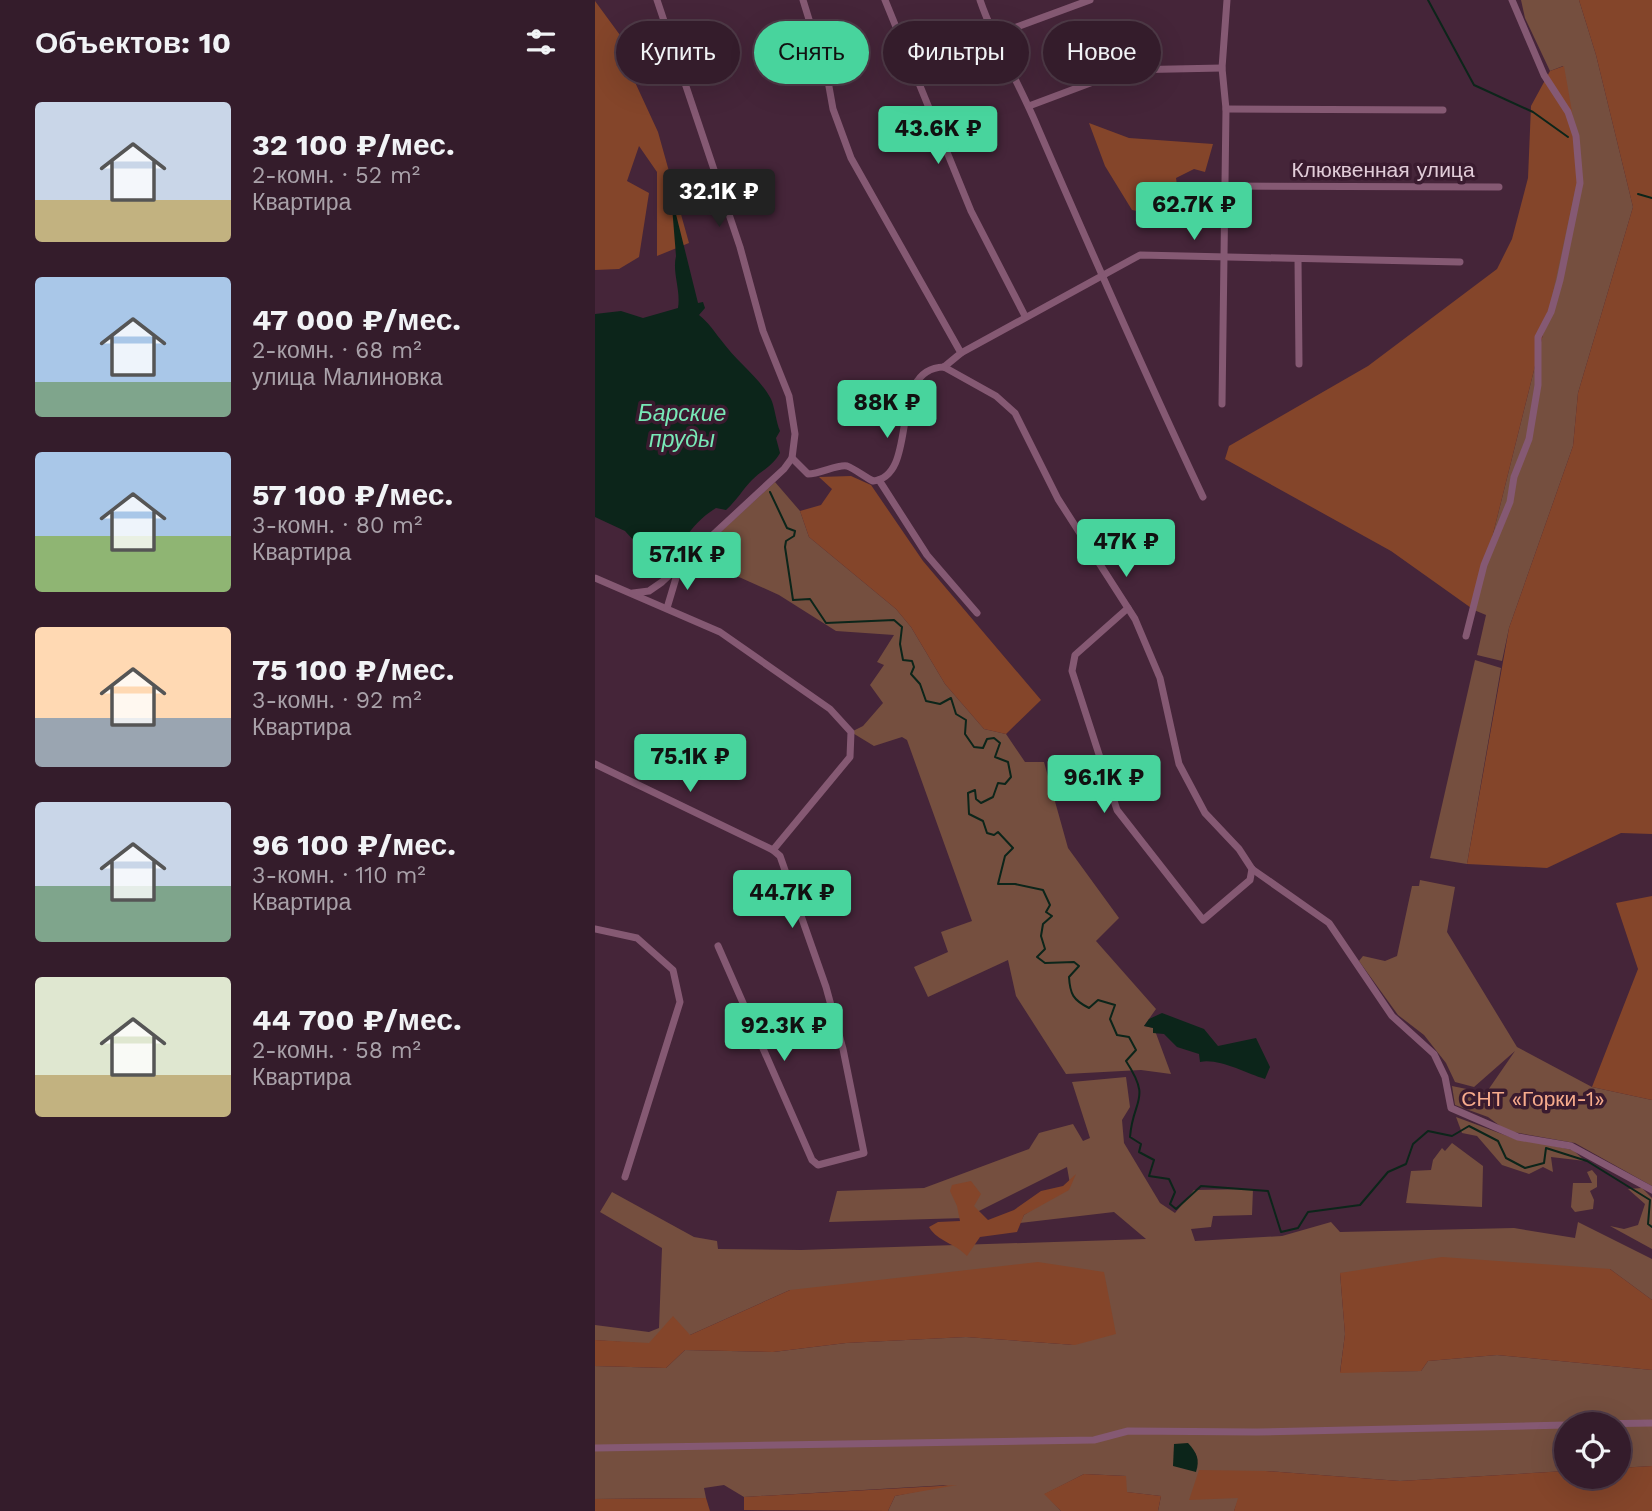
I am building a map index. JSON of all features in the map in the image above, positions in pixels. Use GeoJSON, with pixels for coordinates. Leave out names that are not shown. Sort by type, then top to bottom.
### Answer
{"type":"FeatureCollection","features":[{"type":"Feature","properties":{"kind":"street"},"geometry":{"type":"LineString","coordinates":[[632,593],[649,591],[679,568],[784,470],[792,458],[795,434],[789,396],[763,331],[740,247],[657,0]]}},
{"type":"Feature","properties":{"kind":"street"},"geometry":{"type":"LineString","coordinates":[[803,0],[828,81],[833,108],[851,158],[917,280],[961,353]]}},
{"type":"Feature","properties":{"kind":"street"},"geometry":{"type":"LineString","coordinates":[[885,0],[971,211],[1025,316]]}},
{"type":"Feature","properties":{"kind":"street"},"geometry":{"type":"LineString","coordinates":[[980,0],[987,21]]}},
{"type":"Feature","properties":{"kind":"street"},"geometry":{"type":"LineString","coordinates":[[1029,22],[1090,0]]}},
{"type":"Feature","properties":{"kind":"street"},"geometry":{"type":"LineString","coordinates":[[1222,404],[1226,109],[1222,68],[1227,0]]}},
{"type":"Feature","properties":{"kind":"street"},"geometry":{"type":"LineString","coordinates":[[1466,636],[1484,565],[1510,502],[1514,477],[1529,439],[1538,385],[1538,337],[1557,291],[1580,183],[1576,136],[1568,113],[1544,75],[1512,0]]}},
{"type":"Feature","properties":{"kind":"street"},"geometry":{"type":"LineString","coordinates":[[1029,106],[1125,70],[1222,68]]}},
{"type":"Feature","properties":{"kind":"street"},"geometry":{"type":"LineString","coordinates":[[1017,84],[1102,278],[1203,497]]}},
{"type":"Feature","properties":{"kind":"street"},"geometry":{"type":"LineString","coordinates":[[1226,109],[1443,110]]}},
{"type":"Feature","properties":{"kind":"street","name":"Клюквенная улица"},"geometry":{"type":"LineString","coordinates":[[1224,186],[1499,187]]}},
{"type":"Feature","properties":{"kind":"street"},"geometry":{"type":"LineString","coordinates":[[792,458],[808,474],[823,474],[836,467],[847,466],[873,481],[879,480],[894,470],[901,447],[903,419],[918,380],[932,370],[944,368],[961,353],[1025,316],[1102,278],[1140,255],[1460,262]]}},
{"type":"Feature","properties":{"kind":"street"},"geometry":{"type":"LineString","coordinates":[[1298,259],[1299,364]]}},
{"type":"Feature","properties":{"kind":"street"},"geometry":{"type":"LineString","coordinates":[[944,368],[996,396],[1015,413],[1058,499],[1128,608],[1160,678],[1179,764],[1205,813],[1239,849],[1252,869],[1329,923],[1392,1016],[1434,1054],[1445,1077],[1451,1108],[1518,1137],[1571,1146],[1652,1190]]}},
{"type":"Feature","properties":{"kind":"street"},"geometry":{"type":"LineString","coordinates":[[879,480],[927,555],[977,613]]}},
{"type":"Feature","properties":{"kind":"street"},"geometry":{"type":"LineString","coordinates":[[667,608],[679,568]]}},
{"type":"Feature","properties":{"kind":"street"},"geometry":{"type":"LineString","coordinates":[[595,578],[720,632],[830,709],[851,732],[850,757],[773,850]]}},
{"type":"Feature","properties":{"kind":"street"},"geometry":{"type":"LineString","coordinates":[[649,591],[650,600]]}},
{"type":"Feature","properties":{"kind":"street"},"geometry":{"type":"LineString","coordinates":[[1128,608],[1075,654],[1072,671],[1117,810],[1203,920],[1250,880],[1252,869]]}},
{"type":"Feature","properties":{"kind":"street"},"geometry":{"type":"LineString","coordinates":[[595,764],[781,856],[826,987],[843,1049],[864,1153],[817,1165],[812,1160],[718,946]]}},
{"type":"Feature","properties":{"kind":"street"},"geometry":{"type":"LineString","coordinates":[[595,929],[637,938],[673,970],[680,1002],[625,1177]]}},
{"type":"Feature","properties":{"kind":"street"},"geometry":{"type":"LineString","coordinates":[[1631,1423],[1652,1423]]}},
{"type":"Feature","properties":{"kind":"street"},"geometry":{"type":"LineString","coordinates":[[595,1448],[1094,1440],[1128,1431],[1257,1432],[1554,1425]]}},
{"type":"Feature","properties":{"kind":"green space"},"geometry":{"type":"Polygon","coordinates":[[[1521,0],[1579,0],[1596,55],[1633,207],[1578,393],[1573,446],[1509,628],[1502,661],[1477,655],[1486,615],[1474,610],[1549,310],[1563,66],[1550,71],[1525,18],[1521,0]]]}},
{"type":"Feature","properties":{"kind":"green space"},"geometry":{"type":"Polygon","coordinates":[[[775,482],[800,511],[809,537],[896,609],[911,627],[945,684],[984,729],[1006,734],[1025,762],[1044,762],[1068,848],[1119,918],[1096,941],[1156,1009],[1144,1026],[1154,1028],[1171,1074],[1141,1070],[1066,1074],[1016,996],[1008,960],[928,997],[914,967],[948,952],[941,932],[972,921],[907,740],[902,737],[874,746],[851,732],[863,726],[883,703],[870,685],[884,665],[877,662],[894,635],[836,631],[779,595],[730,573],[702,549],[775,482]]]}},
{"type":"Feature","properties":{"kind":"green space"},"geometry":{"type":"Polygon","coordinates":[[[1475,660],[1501,668],[1467,864],[1430,858],[1475,660]]]}},
{"type":"Feature","properties":{"kind":"green space","name":"СНТ «Горки-1»"},"geometry":{"type":"Polygon","coordinates":[[[1420,880],[1455,887],[1447,932],[1517,1047],[1592,1087],[1652,1100],[1652,1186],[1575,1143],[1507,1131],[1488,1117],[1455,1105],[1452,1086],[1486,1093],[1515,1051],[1474,1087],[1455,1082],[1446,1063],[1424,1035],[1398,1015],[1359,961],[1363,956],[1385,961],[1397,956],[1412,886],[1419,886],[1420,880]]]}},
{"type":"Feature","properties":{"kind":"green space"},"geometry":{"type":"Polygon","coordinates":[[[1126,1077],[1130,1107],[1122,1120],[1124,1143],[1160,1203],[1175,1213],[1194,1190],[1253,1189],[1252,1215],[1213,1216],[1211,1227],[1191,1229],[1195,1241],[1282,1236],[1331,1222],[1340,1232],[1514,1228],[1575,1238],[1578,1222],[1652,1259],[1652,1300],[1610,1269],[1340,1273],[1345,1334],[1340,1372],[1421,1371],[1428,1361],[1497,1355],[1652,1370],[1652,1466],[1631,1467],[1631,1412],[1554,1412],[1554,1472],[1400,1481],[1266,1471],[1239,1498],[1234,1511],[1158,1511],[1161,1496],[1126,1492],[1126,1476],[1084,1474],[1045,1494],[1061,1511],[888,1511],[895,1496],[948,1485],[744,1497],[724,1485],[704,1488],[706,1498],[595,1499],[595,1366],[666,1368],[685,1350],[773,1352],[846,1343],[966,1337],[1075,1345],[790,1290],[690,1335],[649,1344],[595,1340],[595,1325],[649,1332],[659,1328],[662,1248],[600,1212],[612,1192],[694,1237],[717,1241],[718,1249],[801,1250],[1146,1239],[1114,1212],[1020,1223],[1024,1215],[1070,1184],[1067,1167],[965,1218],[829,1222],[837,1191],[924,1188],[1029,1149],[1039,1133],[1073,1124],[1083,1141],[1090,1138],[1072,1082],[1126,1077]]]}},
{"type":"Feature","properties":{"kind":"green space"},"geometry":{"type":"Polygon","coordinates":[[[1456,1117],[1510,1137],[1573,1150],[1585,1161],[1551,1157],[1553,1172],[1543,1167],[1529,1174],[1502,1165],[1477,1136],[1462,1133],[1456,1117]]]}},
{"type":"Feature","properties":{"kind":"green space"},"geometry":{"type":"Polygon","coordinates":[[[1452,1143],[1483,1166],[1482,1207],[1406,1203],[1411,1171],[1431,1170],[1433,1160],[1442,1148],[1445,1151],[1452,1143]]]}},
{"type":"Feature","properties":{"kind":"green space"},"geometry":{"type":"Polygon","coordinates":[[[1592,1170],[1597,1176],[1597,1187],[1590,1191],[1594,1200],[1593,1209],[1575,1212],[1571,1207],[1573,1183],[1592,1183],[1587,1172],[1592,1170]]]}},
{"type":"Feature","properties":{"kind":"green space"},"geometry":{"type":"Polygon","coordinates":[[[1642,1188],[1652,1198],[1652,1249],[1610,1226],[1624,1229],[1638,1225],[1645,1204],[1628,1189],[1642,1188]]]}},
{"type":"Feature","properties":{"kind":"shaded area"},"geometry":{"type":"Polygon","coordinates":[[[1579,0],[1652,0],[1652,834],[1621,833],[1547,868],[1467,864],[1509,628],[1573,446],[1578,393],[1633,207],[1596,55],[1579,0]]]}},
{"type":"Feature","properties":{"kind":"shaded area"},"geometry":{"type":"Polygon","coordinates":[[[595,1],[616,30],[616,84],[636,84],[658,132],[689,243],[657,256],[657,172],[639,146],[627,181],[649,193],[639,257],[619,269],[595,270],[595,1]]]}},
{"type":"Feature","properties":{"kind":"shaded area"},"geometry":{"type":"Polygon","coordinates":[[[1564,66],[1581,163],[1549,310],[1474,610],[1391,551],[1225,459],[1229,446],[1368,366],[1497,269],[1512,239],[1528,178],[1531,106],[1550,71],[1564,66]]]}},
{"type":"Feature","properties":{"kind":"shaded area"},"geometry":{"type":"Polygon","coordinates":[[[1089,123],[1129,138],[1213,144],[1205,172],[1194,169],[1176,178],[1179,199],[1199,203],[1202,217],[1161,216],[1132,210],[1105,166],[1089,123]]]}},
{"type":"Feature","properties":{"kind":"shaded area"},"geometry":{"type":"Polygon","coordinates":[[[851,476],[871,485],[923,561],[1041,700],[1006,734],[984,729],[945,684],[911,627],[896,609],[809,537],[800,511],[821,505],[832,489],[819,477],[851,476]]]}},
{"type":"Feature","properties":{"kind":"shaded area"},"geometry":{"type":"Polygon","coordinates":[[[1652,896],[1652,1100],[1592,1087],[1638,969],[1616,903],[1652,896]]]}},
{"type":"Feature","properties":{"kind":"shaded area"},"geometry":{"type":"Polygon","coordinates":[[[1076,1174],[1069,1190],[1024,1215],[1017,1232],[980,1237],[967,1256],[937,1236],[929,1227],[938,1222],[960,1221],[950,1191],[952,1185],[971,1181],[981,1194],[974,1206],[988,1220],[1014,1210],[1041,1191],[1063,1186],[1076,1174]]]}},
{"type":"Feature","properties":{"kind":"shaded area"},"geometry":{"type":"Polygon","coordinates":[[[1442,1257],[1610,1269],[1652,1300],[1652,1370],[1497,1355],[1428,1361],[1421,1371],[1340,1373],[1345,1334],[1340,1273],[1442,1257]]]}},
{"type":"Feature","properties":{"kind":"shaded area"},"geometry":{"type":"Polygon","coordinates":[[[1038,1262],[1104,1272],[1116,1334],[1075,1345],[966,1337],[846,1343],[773,1352],[685,1350],[666,1368],[595,1366],[595,1340],[649,1343],[673,1316],[690,1335],[790,1290],[1038,1262]]]}},
{"type":"Feature","properties":{"kind":"shaded area"},"geometry":{"type":"Polygon","coordinates":[[[1652,1466],[1652,1511],[1234,1511],[1238,1498],[1189,1500],[1199,1470],[1266,1471],[1400,1481],[1554,1472],[1554,1489],[1631,1489],[1631,1467],[1652,1466]]]}},
{"type":"Feature","properties":{"kind":"shaded area"},"geometry":{"type":"Polygon","coordinates":[[[1084,1474],[1126,1476],[1127,1492],[1161,1496],[1158,1511],[1061,1511],[1044,1494],[1084,1474]]]}},
{"type":"Feature","properties":{"kind":"shaded area"},"geometry":{"type":"Polygon","coordinates":[[[957,1485],[895,1496],[888,1511],[744,1510],[744,1497],[957,1485]]]}},
{"type":"Feature","properties":{"kind":"shaded area"},"geometry":{"type":"Polygon","coordinates":[[[706,1498],[710,1511],[595,1511],[595,1499],[706,1498]]]}},
{"type":"Feature","properties":{"kind":"water","name":"Барские пруды"},"geometry":{"type":"Polygon","coordinates":[[[671,194],[698,303],[703,302],[705,308],[699,315],[766,391],[780,431],[776,438],[780,453],[774,461],[752,480],[726,510],[716,508],[702,518],[674,557],[636,543],[625,531],[595,517],[595,314],[621,311],[643,318],[678,308],[671,194]]]}},
{"type":"Feature","properties":{"kind":"water"},"geometry":{"type":"Polygon","coordinates":[[[1162,1013],[1204,1029],[1218,1046],[1256,1038],[1270,1067],[1265,1079],[1224,1064],[1200,1062],[1199,1054],[1177,1047],[1164,1034],[1153,1033],[1153,1028],[1144,1026],[1149,1019],[1162,1013]]]}},
{"type":"Feature","properties":{"kind":"water"},"geometry":{"type":"Polygon","coordinates":[[[1188,1443],[1197,1456],[1196,1472],[1173,1466],[1174,1444],[1188,1443]]]}},
{"type":"Feature","properties":{"kind":"waterway"},"geometry":{"type":"LineString","coordinates":[[1428,0],[1474,85],[1533,112],[1568,137]]}},
{"type":"Feature","properties":{"kind":"waterway"},"geometry":{"type":"LineString","coordinates":[[1638,194],[1652,198]]}},
{"type":"Feature","properties":{"kind":"waterway"},"geometry":{"type":"LineString","coordinates":[[770,492],[787,528],[795,531],[794,536],[786,541],[785,547],[793,600],[810,599],[826,623],[894,620],[902,627],[900,644],[903,660],[912,661],[914,667],[911,674],[920,684],[926,701],[940,704],[951,698],[956,714],[966,720],[965,734],[974,747],[983,748],[987,739],[994,738],[1000,743],[995,757],[1008,762],[1011,777],[1005,784],[998,783],[993,797],[981,803],[976,799],[975,790],[968,793],[969,814],[983,821],[987,833],[994,835],[998,832],[1013,848],[1005,856],[998,884],[1015,884],[1043,890],[1050,905],[1046,912],[1052,916],[1043,924],[1041,936],[1045,949],[1037,957],[1045,963],[1074,962],[1079,966],[1069,977],[1069,983],[1073,996],[1084,1005],[1089,1008],[1098,1000],[1115,1005],[1110,1019],[1117,1035],[1129,1037],[1136,1050],[1126,1061],[1134,1074],[1139,1092],[1130,1137],[1141,1144],[1139,1152],[1154,1160],[1149,1176],[1169,1179],[1175,1192],[1170,1204],[1176,1209],[1201,1186],[1268,1191],[1281,1232],[1298,1228],[1308,1212],[1360,1205],[1388,1172],[1406,1164],[1413,1144],[1428,1131],[1452,1136],[1469,1126],[1498,1141],[1506,1158],[1525,1168],[1544,1163],[1546,1148],[1587,1161],[1650,1200],[1648,1224],[1652,1227]]}}]}
